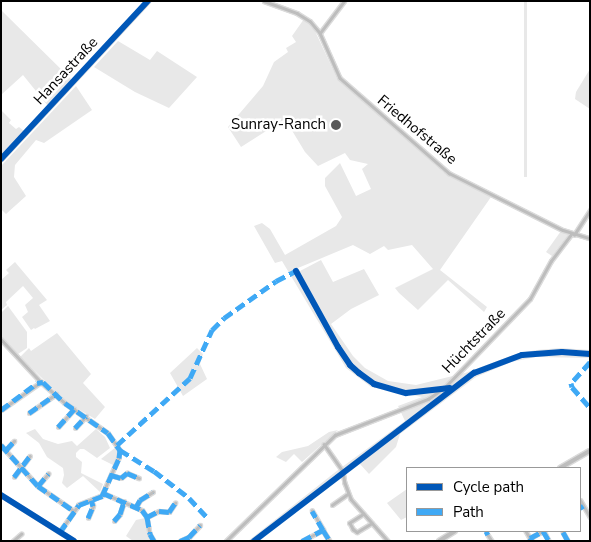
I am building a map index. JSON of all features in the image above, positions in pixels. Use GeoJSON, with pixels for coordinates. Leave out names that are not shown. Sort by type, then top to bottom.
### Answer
{"type":"FeatureCollection","features":[{"type":"Feature","properties":{"kind":"main road"},"geometry":{"type":"LineString","coordinates":[[563,467],[590,451]]}},
{"type":"Feature","properties":{"kind":"main road"},"geometry":{"type":"LineString","coordinates":[[439,541],[454,532]]}},
{"type":"Feature","properties":{"kind":"street","name":"Hansastraße"},"geometry":{"type":"LineString","coordinates":[[1,159],[148,1]]}},
{"type":"Feature","properties":{"kind":"street","name":"Friedhofstraße"},"geometry":{"type":"LineString","coordinates":[[264,1],[302,16],[320,33],[340,78],[456,177],[573,234],[590,238]]}},
{"type":"Feature","properties":{"kind":"street"},"geometry":{"type":"LineString","coordinates":[[320,33],[344,1]]}},
{"type":"Feature","properties":{"kind":"street","name":"Hüchtstraße"},"geometry":{"type":"LineString","coordinates":[[226,541],[324,444],[342,431],[428,399],[445,387],[530,299],[550,261],[590,210]]}},
{"type":"Feature","properties":{"kind":"street"},"geometry":{"type":"LineString","coordinates":[[1,339],[40,382],[108,433],[120,450],[102,496],[79,504],[60,532]]}},
{"type":"Feature","properties":{"kind":"street"},"geometry":{"type":"LineString","coordinates":[[1,410],[40,382]]}},
{"type":"Feature","properties":{"kind":"street"},"geometry":{"type":"LineString","coordinates":[[29,413],[56,394]]}},
{"type":"Feature","properties":{"kind":"street"},"geometry":{"type":"LineString","coordinates":[[58,427],[74,409]]}},
{"type":"Feature","properties":{"kind":"street"},"geometry":{"type":"LineString","coordinates":[[75,428],[86,416]]}},
{"type":"Feature","properties":{"kind":"street"},"geometry":{"type":"LineString","coordinates":[[6,450],[14,441]]}},
{"type":"Feature","properties":{"kind":"street"},"geometry":{"type":"LineString","coordinates":[[324,444],[344,471],[348,494],[388,541]]}},
{"type":"Feature","properties":{"kind":"street"},"geometry":{"type":"LineString","coordinates":[[1,445],[38,486],[74,511]]}},
{"type":"Feature","properties":{"kind":"street"},"geometry":{"type":"LineString","coordinates":[[14,477],[30,456]]}},
{"type":"Feature","properties":{"kind":"street"},"geometry":{"type":"LineString","coordinates":[[111,475],[121,478],[127,473],[139,478]]}},
{"type":"Feature","properties":{"kind":"street"},"geometry":{"type":"LineString","coordinates":[[38,486],[48,474]]}},
{"type":"Feature","properties":{"kind":"street"},"geometry":{"type":"LineString","coordinates":[[136,507],[140,500],[153,492]]}},
{"type":"Feature","properties":{"kind":"street"},"geometry":{"type":"LineString","coordinates":[[103,493],[136,507],[147,517],[150,534],[154,541]]}},
{"type":"Feature","properties":{"kind":"street"},"geometry":{"type":"LineString","coordinates":[[332,505],[348,494]]}},
{"type":"Feature","properties":{"kind":"street"},"geometry":{"type":"LineString","coordinates":[[1,495],[74,541]]}},
{"type":"Feature","properties":{"kind":"street"},"geometry":{"type":"LineString","coordinates":[[88,518],[93,506],[91,500]]}},
{"type":"Feature","properties":{"kind":"street"},"geometry":{"type":"LineString","coordinates":[[114,521],[120,514],[124,502]]}},
{"type":"Feature","properties":{"kind":"street"},"geometry":{"type":"LineString","coordinates":[[147,517],[159,511],[169,512],[175,503]]}},
{"type":"Feature","properties":{"kind":"street"},"geometry":{"type":"LineString","coordinates":[[582,507],[590,517]]}},
{"type":"Feature","properties":{"kind":"street"},"geometry":{"type":"LineString","coordinates":[[312,512],[330,541]]}},
{"type":"Feature","properties":{"kind":"street"},"geometry":{"type":"LineString","coordinates":[[364,514],[350,523],[353,529],[356,532],[372,523]]}},
{"type":"Feature","properties":{"kind":"street"},"geometry":{"type":"LineString","coordinates":[[180,541],[189,537],[200,525]]}},
{"type":"Feature","properties":{"kind":"street"},"geometry":{"type":"LineString","coordinates":[[302,541],[310,540],[323,530]]}},
{"type":"Feature","properties":{"kind":"street"},"geometry":{"type":"LineString","coordinates":[[531,539],[542,532]]}},
{"type":"Feature","properties":{"kind":"street"},"geometry":{"type":"LineString","coordinates":[[563,532],[568,541]]}},
{"type":"Feature","properties":{"kind":"street"},"geometry":{"type":"LineString","coordinates":[[13,541],[21,534]]}},
{"type":"Feature","properties":{"kind":"street"},"geometry":{"type":"LineString","coordinates":[[488,535],[492,541]]}},
{"type":"Feature","properties":{"kind":"shaded area"},"geometry":{"type":"Polygon","coordinates":[[[524,1],[527,1],[527,177],[524,177],[524,1]]]}},
{"type":"Feature","properties":{"kind":"shaded area"},"geometry":{"type":"Polygon","coordinates":[[[1,10],[72,80],[48,106],[23,75],[1,95],[1,10]]]}},
{"type":"Feature","properties":{"kind":"shaded area"},"geometry":{"type":"Polygon","coordinates":[[[304,19],[315,31],[337,78],[443,172],[491,197],[440,270],[487,307],[484,312],[448,280],[418,310],[399,293],[395,288],[433,269],[412,245],[388,250],[384,246],[370,254],[353,245],[298,268],[300,271],[321,260],[333,282],[364,269],[379,295],[351,309],[331,324],[353,356],[365,368],[388,381],[416,385],[465,373],[519,353],[537,350],[561,348],[590,350],[590,358],[536,357],[511,362],[476,377],[400,434],[396,447],[369,474],[360,464],[258,541],[248,541],[338,470],[405,421],[398,406],[422,397],[371,387],[346,368],[282,261],[275,263],[254,226],[262,223],[270,229],[285,255],[336,226],[342,217],[325,186],[325,178],[340,163],[356,196],[371,189],[362,169],[368,164],[350,160],[345,153],[318,166],[305,152],[285,119],[241,147],[228,127],[263,86],[274,62],[288,52],[286,48],[296,42],[292,36],[304,19]]]}},
{"type":"Feature","properties":{"kind":"shaded area"},"geometry":{"type":"Polygon","coordinates":[[[118,41],[150,60],[157,51],[197,77],[169,108],[135,92],[94,67],[118,41]]]}},
{"type":"Feature","properties":{"kind":"shaded area"},"geometry":{"type":"Polygon","coordinates":[[[590,69],[590,109],[575,99],[576,92],[590,69]]]}},
{"type":"Feature","properties":{"kind":"shaded area"},"geometry":{"type":"Polygon","coordinates":[[[76,86],[92,110],[44,143],[36,140],[15,165],[14,177],[26,196],[6,214],[1,209],[1,166],[76,86]]]}},
{"type":"Feature","properties":{"kind":"shaded area"},"geometry":{"type":"Polygon","coordinates":[[[1,110],[11,120],[9,123],[16,129],[19,127],[24,131],[1,155],[1,110]]]}},
{"type":"Feature","properties":{"kind":"shaded area"},"geometry":{"type":"Polygon","coordinates":[[[561,231],[568,235],[552,256],[546,252],[561,231]]]}},
{"type":"Feature","properties":{"kind":"shaded area"},"geometry":{"type":"Polygon","coordinates":[[[15,262],[47,300],[39,305],[50,321],[35,329],[31,330],[22,317],[28,312],[25,305],[33,298],[23,286],[6,302],[7,305],[1,310],[1,280],[9,273],[6,270],[15,262]]]}},
{"type":"Feature","properties":{"kind":"shaded area"},"geometry":{"type":"Polygon","coordinates":[[[8,306],[27,332],[27,348],[18,354],[1,337],[1,313],[8,306]]]}},
{"type":"Feature","properties":{"kind":"shaded area"},"geometry":{"type":"Polygon","coordinates":[[[57,333],[91,374],[83,383],[105,407],[95,419],[68,403],[20,357],[29,348],[31,351],[57,333]]]}},
{"type":"Feature","properties":{"kind":"shaded area"},"geometry":{"type":"Polygon","coordinates":[[[197,348],[203,354],[200,364],[207,379],[183,396],[170,373],[197,348]]]}},
{"type":"Feature","properties":{"kind":"shaded area"},"geometry":{"type":"Polygon","coordinates":[[[35,429],[43,439],[58,444],[72,441],[77,446],[96,429],[105,437],[110,448],[97,458],[84,449],[80,449],[76,453],[76,457],[82,462],[81,473],[103,484],[100,492],[83,476],[67,488],[62,483],[63,468],[47,457],[39,443],[26,433],[35,429]]]}},
{"type":"Feature","properties":{"kind":"shaded area"},"geometry":{"type":"Polygon","coordinates":[[[338,430],[302,462],[294,454],[286,462],[276,457],[282,452],[308,446],[329,432],[338,430]]]}},
{"type":"Feature","properties":{"kind":"shaded area"},"geometry":{"type":"Polygon","coordinates":[[[116,447],[118,455],[113,465],[101,459],[116,447]]]}},
{"type":"Feature","properties":{"kind":"shaded area"},"geometry":{"type":"Polygon","coordinates":[[[406,490],[406,518],[401,520],[387,503],[406,490]]]}},
{"type":"Feature","properties":{"kind":"shaded area"},"geometry":{"type":"Polygon","coordinates":[[[145,518],[151,541],[133,541],[126,536],[136,520],[145,518]]]}},
{"type":"Feature","properties":{"kind":"marked path"},"geometry":{"type":"LineString","coordinates":[[117,445],[190,378],[212,330],[224,318],[276,281],[296,271],[298,275]]}},
{"type":"Feature","properties":{"kind":"marked path"},"geometry":{"type":"LineString","coordinates":[[590,362],[571,383],[572,387],[590,408]]}},
{"type":"Feature","properties":{"kind":"marked path"},"geometry":{"type":"LineString","coordinates":[[1,410],[37,383],[43,382],[65,403],[108,433],[120,450],[154,471],[189,498],[207,517]]}},
{"type":"Feature","properties":{"kind":"marked path"},"geometry":{"type":"LineString","coordinates":[[29,413],[56,394]]}},
{"type":"Feature","properties":{"kind":"marked path"},"geometry":{"type":"LineString","coordinates":[[58,427],[74,409]]}},
{"type":"Feature","properties":{"kind":"marked path"},"geometry":{"type":"LineString","coordinates":[[75,428],[86,416]]}},
{"type":"Feature","properties":{"kind":"marked path"},"geometry":{"type":"LineString","coordinates":[[6,450],[14,441]]}},
{"type":"Feature","properties":{"kind":"marked path"},"geometry":{"type":"LineString","coordinates":[[1,445],[38,486],[74,511]]}},
{"type":"Feature","properties":{"kind":"marked path"},"geometry":{"type":"LineString","coordinates":[[60,532],[79,505],[102,496],[119,458],[120,450]]}},
{"type":"Feature","properties":{"kind":"marked path"},"geometry":{"type":"LineString","coordinates":[[14,477],[30,456]]}},
{"type":"Feature","properties":{"kind":"marked path"},"geometry":{"type":"LineString","coordinates":[[111,475],[121,478],[127,473],[139,478]]}},
{"type":"Feature","properties":{"kind":"marked path"},"geometry":{"type":"LineString","coordinates":[[38,486],[48,474]]}},
{"type":"Feature","properties":{"kind":"marked path"},"geometry":{"type":"LineString","coordinates":[[136,507],[140,500],[153,492]]}},
{"type":"Feature","properties":{"kind":"marked path"},"geometry":{"type":"LineString","coordinates":[[103,493],[142,510],[147,517],[150,534],[154,541]]}},
{"type":"Feature","properties":{"kind":"marked path"},"geometry":{"type":"LineString","coordinates":[[88,518],[93,506],[91,500]]}},
{"type":"Feature","properties":{"kind":"marked path"},"geometry":{"type":"LineString","coordinates":[[114,521],[120,514],[124,502]]}},
{"type":"Feature","properties":{"kind":"marked path"},"geometry":{"type":"LineString","coordinates":[[147,517],[159,511],[169,512],[175,503]]}},
{"type":"Feature","properties":{"kind":"marked path"},"geometry":{"type":"LineString","coordinates":[[302,541],[323,530],[312,511]]}},
{"type":"Feature","properties":{"kind":"marked path"},"geometry":{"type":"LineString","coordinates":[[180,541],[189,537],[200,525]]}},
{"type":"Feature","properties":{"kind":"marked path"},"geometry":{"type":"LineString","coordinates":[[323,530],[330,541]]}},
{"type":"Feature","properties":{"kind":"marked path"},"geometry":{"type":"LineString","coordinates":[[532,541],[530,538],[541,532]]}},
{"type":"Feature","properties":{"kind":"marked path"},"geometry":{"type":"LineString","coordinates":[[544,532],[549,541]]}},
{"type":"Feature","properties":{"kind":"marked path"},"geometry":{"type":"LineString","coordinates":[[563,532],[568,541]]}},
{"type":"Feature","properties":{"kind":"cycle path"},"geometry":{"type":"LineString","coordinates":[[1,159],[148,1]]}},
{"type":"Feature","properties":{"kind":"cycle path"},"geometry":{"type":"LineString","coordinates":[[296,271],[338,347],[350,365],[359,373],[374,384],[406,393],[450,388]]}},
{"type":"Feature","properties":{"kind":"cycle path"},"geometry":{"type":"LineString","coordinates":[[254,541],[474,373],[522,355],[562,352],[590,354]]}},
{"type":"Feature","properties":{"kind":"cycle path"},"geometry":{"type":"LineString","coordinates":[[1,495],[74,541]]}},
{"type":"Feature","properties":{"kind":"place","name":"Sunray-Ranch"},"geometry":{"type":"Point","coordinates":[336,125]}}]}
